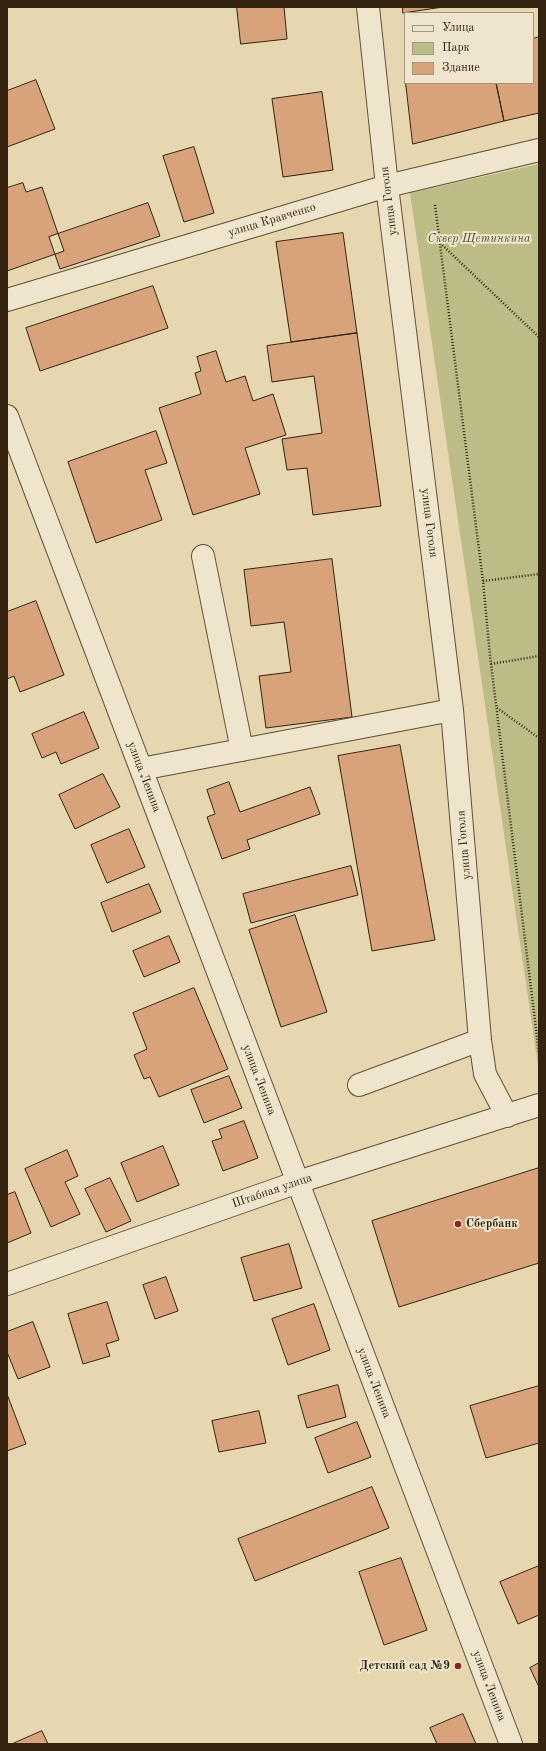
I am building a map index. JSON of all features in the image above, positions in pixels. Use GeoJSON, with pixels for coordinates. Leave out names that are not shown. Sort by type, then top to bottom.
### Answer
{"type":"FeatureCollection","features":[{"type":"Feature","properties":{"kind":"street","name":"улица Гоголя"},"geometry":{"type":"LineString","coordinates":[[368,7],[387,186],[452,710],[480,1040],[485,1074],[507,1116]]}},
{"type":"Feature","properties":{"kind":"street","name":"улица Кравченко"},"geometry":{"type":"LineString","coordinates":[[7,300],[387,186],[539,150]]}},
{"type":"Feature","properties":{"kind":"street","name":"улица Ленина"},"geometry":{"type":"LineString","coordinates":[[7,416],[511,1744]]}},
{"type":"Feature","properties":{"kind":"street"},"geometry":{"type":"LineString","coordinates":[[203,556],[242,750]]}},
{"type":"Feature","properties":{"kind":"street"},"geometry":{"type":"LineString","coordinates":[[141,769],[452,710]]}},
{"type":"Feature","properties":{"kind":"street"},"geometry":{"type":"LineString","coordinates":[[359,1085],[480,1040]]}},
{"type":"Feature","properties":{"kind":"street","name":"Штабная улица"},"geometry":{"type":"LineString","coordinates":[[7,1284],[298,1182],[539,1105]]}},
{"type":"Feature","properties":{"kind":"path"},"geometry":{"type":"LineString","coordinates":[[435,205],[483,581],[491,664],[539,1053]]}},
{"type":"Feature","properties":{"kind":"path"},"geometry":{"type":"LineString","coordinates":[[440,243],[539,337]]}},
{"type":"Feature","properties":{"kind":"path"},"geometry":{"type":"LineString","coordinates":[[483,581],[539,574]]}},
{"type":"Feature","properties":{"kind":"path"},"geometry":{"type":"LineString","coordinates":[[491,664],[539,656]]}},
{"type":"Feature","properties":{"kind":"path"},"geometry":{"type":"LineString","coordinates":[[497,708],[539,738]]}},
{"type":"Feature","properties":{"kind":"path"},"geometry":{"type":"LineString","coordinates":[[536,1031],[539,1025]]}},
{"type":"Feature","properties":{"kind":"green space","name":"Сквер Щетинкина"},"geometry":{"type":"Polygon","coordinates":[[[539,164],[539,1072],[410,193],[539,164]]]}},
{"type":"Feature","properties":{"kind":"building"},"geometry":{"type":"Polygon","coordinates":[[[237,7],[284,7],[287,39],[241,44],[237,7]]]}},
{"type":"Feature","properties":{"kind":"building"},"geometry":{"type":"Polygon","coordinates":[[[403,7],[443,7],[404,12],[403,13],[403,7]]]}},
{"type":"Feature","properties":{"kind":"building"},"geometry":{"type":"Polygon","coordinates":[[[539,37],[539,113],[504,121],[496,84],[534,84],[534,39],[539,37]]]}},
{"type":"Feature","properties":{"kind":"building"},"geometry":{"type":"Polygon","coordinates":[[[36,80],[55,129],[7,147],[7,91],[36,80]]]}},
{"type":"Feature","properties":{"kind":"building"},"geometry":{"type":"Polygon","coordinates":[[[406,84],[496,84],[504,121],[413,144],[406,84]]]}},
{"type":"Feature","properties":{"kind":"building"},"geometry":{"type":"Polygon","coordinates":[[[322,92],[333,170],[283,177],[272,99],[322,92]]]}},
{"type":"Feature","properties":{"kind":"building"},"geometry":{"type":"Polygon","coordinates":[[[194,147],[214,213],[184,222],[163,156],[194,147]]]}},
{"type":"Feature","properties":{"kind":"building"},"geometry":{"type":"Polygon","coordinates":[[[23,183],[26,192],[42,187],[64,251],[7,271],[7,188],[23,183]]]}},
{"type":"Feature","properties":{"kind":"building"},"geometry":{"type":"Polygon","coordinates":[[[148,203],[160,236],[60,269],[49,237],[148,203]]]}},
{"type":"Feature","properties":{"kind":"building"},"geometry":{"type":"Polygon","coordinates":[[[343,233],[357,333],[291,342],[276,242],[343,233]]]}},
{"type":"Feature","properties":{"kind":"building"},"geometry":{"type":"Polygon","coordinates":[[[153,286],[168,328],[40,371],[26,328],[153,286]]]}},
{"type":"Feature","properties":{"kind":"building"},"geometry":{"type":"Polygon","coordinates":[[[357,333],[381,506],[313,515],[307,468],[287,470],[282,439],[322,433],[314,376],[272,382],[267,346],[357,333]]]}},
{"type":"Feature","properties":{"kind":"building"},"geometry":{"type":"Polygon","coordinates":[[[216,351],[226,382],[245,376],[253,401],[273,394],[286,435],[245,448],[260,494],[193,515],[159,408],[201,394],[195,373],[201,371],[197,357],[216,351]]]}},
{"type":"Feature","properties":{"kind":"building"},"geometry":{"type":"Polygon","coordinates":[[[156,431],[167,463],[145,470],[162,520],[96,543],[68,462],[156,431]]]}},
{"type":"Feature","properties":{"kind":"building"},"geometry":{"type":"Polygon","coordinates":[[[332,559],[352,717],[266,728],[259,676],[291,672],[284,622],[251,626],[244,570],[332,559]]]}},
{"type":"Feature","properties":{"kind":"building"},"geometry":{"type":"Polygon","coordinates":[[[36,601],[64,675],[20,692],[14,676],[7,679],[7,612],[36,601]]]}},
{"type":"Feature","properties":{"kind":"building"},"geometry":{"type":"Polygon","coordinates":[[[84,712],[99,748],[61,764],[56,752],[42,758],[32,734],[84,712]]]}},
{"type":"Feature","properties":{"kind":"building"},"geometry":{"type":"Polygon","coordinates":[[[400,745],[435,940],[372,951],[338,756],[400,745]]]}},
{"type":"Feature","properties":{"kind":"building"},"geometry":{"type":"Polygon","coordinates":[[[103,774],[120,807],[75,829],[59,795],[103,774]]]}},
{"type":"Feature","properties":{"kind":"building"},"geometry":{"type":"Polygon","coordinates":[[[229,782],[240,812],[310,787],[320,814],[247,840],[250,849],[222,859],[207,817],[215,814],[207,790],[229,782]]]}},
{"type":"Feature","properties":{"kind":"building"},"geometry":{"type":"Polygon","coordinates":[[[129,829],[145,867],[107,883],[91,845],[129,829]]]}},
{"type":"Feature","properties":{"kind":"building"},"geometry":{"type":"Polygon","coordinates":[[[351,866],[358,895],[251,923],[243,894],[351,866]]]}},
{"type":"Feature","properties":{"kind":"building"},"geometry":{"type":"Polygon","coordinates":[[[149,884],[161,912],[112,932],[101,903],[149,884]]]}},
{"type":"Feature","properties":{"kind":"building"},"geometry":{"type":"Polygon","coordinates":[[[295,915],[327,1012],[281,1027],[249,930],[295,915]]]}},
{"type":"Feature","properties":{"kind":"building"},"geometry":{"type":"Polygon","coordinates":[[[169,936],[180,962],[144,977],[133,951],[169,936]]]}},
{"type":"Feature","properties":{"kind":"building"},"geometry":{"type":"Polygon","coordinates":[[[194,988],[228,1069],[159,1097],[150,1077],[144,1079],[134,1055],[147,1049],[133,1013],[194,988]]]}},
{"type":"Feature","properties":{"kind":"building"},"geometry":{"type":"Polygon","coordinates":[[[229,1076],[242,1108],[204,1123],[191,1090],[229,1076]]]}},
{"type":"Feature","properties":{"kind":"building"},"geometry":{"type":"Polygon","coordinates":[[[244,1121],[258,1158],[223,1171],[212,1141],[222,1138],[219,1130],[244,1121]]]}},
{"type":"Feature","properties":{"kind":"building"},"geometry":{"type":"Polygon","coordinates":[[[163,1146],[179,1185],[137,1202],[121,1163],[163,1146]]]}},
{"type":"Feature","properties":{"kind":"building"},"geometry":{"type":"Polygon","coordinates":[[[67,1150],[78,1176],[65,1182],[80,1214],[51,1227],[25,1169],[67,1150]]]}},
{"type":"Feature","properties":{"kind":"building"},"geometry":{"type":"Polygon","coordinates":[[[539,1168],[539,1263],[399,1307],[372,1221],[539,1168]]]}},
{"type":"Feature","properties":{"kind":"building"},"geometry":{"type":"Polygon","coordinates":[[[110,1178],[131,1221],[106,1232],[85,1189],[110,1178]]]}},
{"type":"Feature","properties":{"kind":"building"},"geometry":{"type":"Polygon","coordinates":[[[15,1192],[31,1233],[7,1243],[7,1195],[15,1192]]]}},
{"type":"Feature","properties":{"kind":"building"},"geometry":{"type":"Polygon","coordinates":[[[289,1244],[302,1288],[254,1301],[241,1258],[289,1244]]]}},
{"type":"Feature","properties":{"kind":"building"},"geometry":{"type":"Polygon","coordinates":[[[166,1277],[178,1311],[155,1319],[143,1285],[166,1277]]]}},
{"type":"Feature","properties":{"kind":"building"},"geometry":{"type":"Polygon","coordinates":[[[107,1302],[119,1340],[106,1344],[110,1356],[83,1364],[68,1314],[107,1302]]]}},
{"type":"Feature","properties":{"kind":"building"},"geometry":{"type":"Polygon","coordinates":[[[314,1304],[330,1350],[288,1365],[272,1319],[314,1304]]]}},
{"type":"Feature","properties":{"kind":"building"},"geometry":{"type":"Polygon","coordinates":[[[33,1322],[50,1367],[18,1379],[7,1352],[7,1332],[33,1322]]]}},
{"type":"Feature","properties":{"kind":"building"},"geometry":{"type":"Polygon","coordinates":[[[338,1385],[346,1417],[307,1428],[298,1396],[338,1385]]]}},
{"type":"Feature","properties":{"kind":"building"},"geometry":{"type":"Polygon","coordinates":[[[539,1386],[539,1443],[486,1458],[470,1406],[539,1386]]]}},
{"type":"Feature","properties":{"kind":"building"},"geometry":{"type":"Polygon","coordinates":[[[7,1394],[26,1444],[7,1451],[7,1394]]]}},
{"type":"Feature","properties":{"kind":"building"},"geometry":{"type":"Polygon","coordinates":[[[259,1411],[266,1443],[219,1452],[212,1421],[259,1411]]]}},
{"type":"Feature","properties":{"kind":"building"},"geometry":{"type":"Polygon","coordinates":[[[357,1422],[371,1457],[328,1473],[315,1438],[357,1422]]]}},
{"type":"Feature","properties":{"kind":"building"},"geometry":{"type":"Polygon","coordinates":[[[372,1487],[389,1528],[255,1581],[238,1539],[372,1487]]]}},
{"type":"Feature","properties":{"kind":"building"},"geometry":{"type":"Polygon","coordinates":[[[401,1558],[427,1630],[384,1645],[359,1572],[401,1558]]]}},
{"type":"Feature","properties":{"kind":"building"},"geometry":{"type":"Polygon","coordinates":[[[539,1566],[539,1615],[518,1624],[500,1582],[539,1566]]]}},
{"type":"Feature","properties":{"kind":"building"},"geometry":{"type":"Polygon","coordinates":[[[539,1663],[539,1687],[530,1668],[539,1663]]]}},
{"type":"Feature","properties":{"kind":"building"},"geometry":{"type":"Polygon","coordinates":[[[463,1714],[476,1744],[437,1744],[430,1728],[463,1714]]]}},
{"type":"Feature","properties":{"kind":"building"},"geometry":{"type":"Polygon","coordinates":[[[42,1731],[48,1744],[12,1744],[42,1731]]]}},
{"type":"Feature","properties":{"kind":"place","name":"Сбербанк"},"geometry":{"type":"Point","coordinates":[458,1224]}},
{"type":"Feature","properties":{"kind":"place","name":"Детский сад №9"},"geometry":{"type":"Point","coordinates":[458,1666]}}]}
